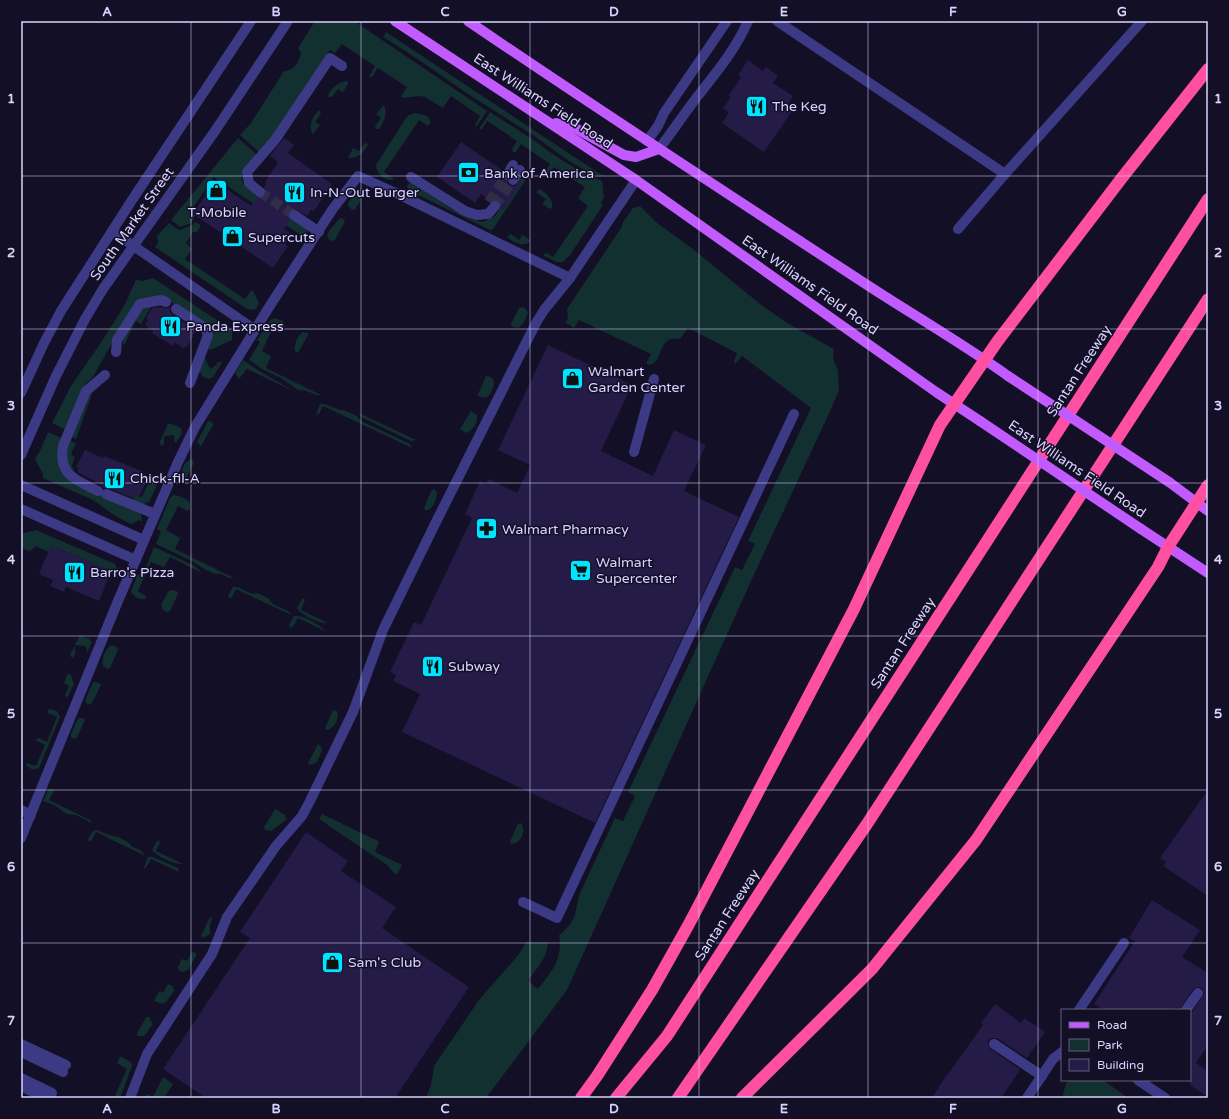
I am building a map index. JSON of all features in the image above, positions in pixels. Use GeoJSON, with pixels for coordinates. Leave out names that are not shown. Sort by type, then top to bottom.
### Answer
{"type":"FeatureCollection","features":[{"type":"Feature","properties":{"kind":"highway"},"geometry":{"type":"LineString","coordinates":[[581,1098],[597,1076],[652,990],[690,924],[854,609],[940,425],[984,359],[1208,68]]}},
{"type":"Feature","properties":{"kind":"highway","name":"Santan Freeway"},"geometry":{"type":"LineString","coordinates":[[616,1098],[667,1036],[1208,199]]}},
{"type":"Feature","properties":{"kind":"highway"},"geometry":{"type":"LineString","coordinates":[[678,1098],[867,824],[1208,299]]}},
{"type":"Feature","properties":{"kind":"highway"},"geometry":{"type":"LineString","coordinates":[[742,1098],[872,969],[976,840],[1158,567],[1168,547],[1208,485]]}},
{"type":"Feature","properties":{"kind":"main road","name":"East Williams Field Road"},"geometry":{"type":"LineString","coordinates":[[395,21],[636,180],[954,404],[1208,573]]}},
{"type":"Feature","properties":{"kind":"main road","name":"East Williams Field Road"},"geometry":{"type":"LineString","coordinates":[[468,21],[659,149],[876,291],[984,359],[1169,482],[1208,511]]}},
{"type":"Feature","properties":{"kind":"main road"},"geometry":{"type":"LineString","coordinates":[[548,122],[575,128],[624,155],[636,157],[659,149]]}},
{"type":"Feature","properties":{"kind":"street","name":"South Market Street"},"geometry":{"type":"LineString","coordinates":[[21,393],[44,343],[61,311],[251,21]]}},
{"type":"Feature","properties":{"kind":"street","name":"South Market Street"},"geometry":{"type":"LineString","coordinates":[[21,455],[56,376],[85,319],[103,289],[215,131],[288,21]]}},
{"type":"Feature","properties":{"kind":"street"},"geometry":{"type":"LineString","coordinates":[[647,141],[658,126],[664,113],[727,21]]}},
{"type":"Feature","properties":{"kind":"street"},"geometry":{"type":"LineString","coordinates":[[659,149],[696,98],[718,71],[743,32],[748,21]]}},
{"type":"Feature","properties":{"kind":"street"},"geometry":{"type":"LineString","coordinates":[[777,21],[1005,174]]}},
{"type":"Feature","properties":{"kind":"street"},"geometry":{"type":"LineString","coordinates":[[958,228],[1142,21]]}},
{"type":"Feature","properties":{"kind":"street"},"geometry":{"type":"LineString","coordinates":[[260,192],[249,183],[247,172],[275,140],[330,58],[342,66]]}},
{"type":"Feature","properties":{"kind":"street"},"geometry":{"type":"LineString","coordinates":[[510,178],[517,168]]}},
{"type":"Feature","properties":{"kind":"street"},"geometry":{"type":"LineString","coordinates":[[21,838],[118,601],[195,426],[271,304],[358,176],[570,278]]}},
{"type":"Feature","properties":{"kind":"street"},"geometry":{"type":"LineString","coordinates":[[411,177],[465,211],[477,215],[488,214],[492,204]]}},
{"type":"Feature","properties":{"kind":"street"},"geometry":{"type":"LineString","coordinates":[[130,1098],[147,1054],[212,954],[227,917],[276,846],[302,816],[310,801],[353,712],[383,630],[536,323],[544,310],[570,278],[636,180]]}},
{"type":"Feature","properties":{"kind":"street"},"geometry":{"type":"LineString","coordinates":[[294,215],[319,232]]}},
{"type":"Feature","properties":{"kind":"street"},"geometry":{"type":"LineString","coordinates":[[112,231],[256,330]]}},
{"type":"Feature","properties":{"kind":"street"},"geometry":{"type":"LineString","coordinates":[[116,352],[117,340],[140,304],[161,300],[166,302]]}},
{"type":"Feature","properties":{"kind":"street"},"geometry":{"type":"LineString","coordinates":[[176,308],[205,328],[208,335],[190,383]]}},
{"type":"Feature","properties":{"kind":"street"},"geometry":{"type":"LineString","coordinates":[[106,375],[86,391],[63,446],[62,455],[64,467],[74,480],[155,514]]}},
{"type":"Feature","properties":{"kind":"street"},"geometry":{"type":"LineString","coordinates":[[634,452],[654,378]]}},
{"type":"Feature","properties":{"kind":"street"},"geometry":{"type":"LineString","coordinates":[[523,902],[557,918],[794,414]]}},
{"type":"Feature","properties":{"kind":"street"},"geometry":{"type":"LineString","coordinates":[[21,485],[144,540]]}},
{"type":"Feature","properties":{"kind":"street"},"geometry":{"type":"LineString","coordinates":[[21,509],[136,560]]}},
{"type":"Feature","properties":{"kind":"street"},"geometry":{"type":"LineString","coordinates":[[21,810],[31,815]]}},
{"type":"Feature","properties":{"kind":"street"},"geometry":{"type":"LineString","coordinates":[[1080,1009],[1124,942]]}},
{"type":"Feature","properties":{"kind":"street"},"geometry":{"type":"LineString","coordinates":[[1187,1009],[1198,993]]}},
{"type":"Feature","properties":{"kind":"street"},"geometry":{"type":"LineString","coordinates":[[21,1044],[63,1072]]}},
{"type":"Feature","properties":{"kind":"street"},"geometry":{"type":"LineString","coordinates":[[994,1044],[1042,1076]]}},
{"type":"Feature","properties":{"kind":"street"},"geometry":{"type":"LineString","coordinates":[[21,1052],[63,1072]]}},
{"type":"Feature","properties":{"kind":"street"},"geometry":{"type":"LineString","coordinates":[[1027,1098],[1053,1059],[1061,1053]]}},
{"type":"Feature","properties":{"kind":"street"},"geometry":{"type":"LineString","coordinates":[[21,1059],[63,1072]]}},
{"type":"Feature","properties":{"kind":"street"},"geometry":{"type":"LineString","coordinates":[[21,1078],[48,1096]]}},
{"type":"Feature","properties":{"kind":"street"},"geometry":{"type":"LineString","coordinates":[[1140,1081],[1165,1098]]}},
{"type":"Feature","properties":{"kind":"street"},"geometry":{"type":"LineString","coordinates":[[21,1086],[48,1096]]}},
{"type":"Feature","properties":{"kind":"street"},"geometry":{"type":"LineString","coordinates":[[21,1094],[30,1098]]}},
{"type":"Feature","properties":{"kind":"green space"},"geometry":{"type":"Polygon","coordinates":[[[315,21],[354,21],[487,111],[476,127],[475,125],[480,116],[451,96],[443,108],[425,97],[419,96],[402,98],[401,96],[407,87],[378,68],[372,77],[370,77],[369,76],[375,66],[342,44],[335,53],[330,50],[270,141],[260,153],[240,135],[251,123],[284,71],[288,71],[293,68],[299,60],[301,53],[298,48],[315,21]]]}},
{"type":"Feature","properties":{"kind":"green space"},"geometry":{"type":"Polygon","coordinates":[[[386,32],[603,176],[586,171],[557,153],[533,135],[471,96],[383,37],[386,32]]]}},
{"type":"Feature","properties":{"kind":"green space"},"geometry":{"type":"Polygon","coordinates":[[[346,81],[348,84],[343,92],[338,89],[332,97],[329,97],[328,95],[338,84],[346,81]]]}},
{"type":"Feature","properties":{"kind":"green space"},"geometry":{"type":"Polygon","coordinates":[[[384,105],[386,111],[385,117],[379,129],[376,129],[375,127],[381,118],[376,114],[384,105]]]}},
{"type":"Feature","properties":{"kind":"green space"},"geometry":{"type":"Polygon","coordinates":[[[319,110],[321,113],[315,122],[320,125],[313,134],[311,125],[314,116],[319,110]]]}},
{"type":"Feature","properties":{"kind":"green space"},"geometry":{"type":"Polygon","coordinates":[[[490,112],[566,162],[602,181],[604,197],[601,203],[603,205],[570,255],[563,262],[557,262],[544,256],[544,254],[547,253],[553,257],[588,206],[578,198],[585,187],[554,167],[548,174],[546,174],[545,172],[550,164],[521,144],[516,152],[513,152],[512,149],[517,141],[487,121],[482,129],[479,129],[490,112]]]}},
{"type":"Feature","properties":{"kind":"green space"},"geometry":{"type":"Polygon","coordinates":[[[415,113],[427,116],[431,122],[428,126],[419,120],[384,172],[393,178],[393,180],[384,178],[377,171],[376,165],[406,118],[415,113]]]}},
{"type":"Feature","properties":{"kind":"green space"},"geometry":{"type":"Polygon","coordinates":[[[238,138],[257,155],[243,173],[242,181],[244,185],[306,228],[308,232],[305,238],[214,177],[192,209],[196,215],[191,223],[180,227],[171,220],[238,138]]]}},
{"type":"Feature","properties":{"kind":"green space"},"geometry":{"type":"Polygon","coordinates":[[[366,142],[368,145],[362,153],[354,158],[348,158],[353,148],[359,151],[366,142]]]}},
{"type":"Feature","properties":{"kind":"green space"},"geometry":{"type":"Polygon","coordinates":[[[524,178],[525,181],[493,229],[490,230],[408,190],[407,186],[410,182],[451,209],[483,222],[495,216],[520,179],[524,178]]]}},
{"type":"Feature","properties":{"kind":"green space"},"geometry":{"type":"Polygon","coordinates":[[[358,189],[364,189],[365,192],[355,210],[351,209],[348,206],[348,203],[358,189]]]}},
{"type":"Feature","properties":{"kind":"green space"},"geometry":{"type":"Polygon","coordinates":[[[540,189],[551,200],[552,208],[550,209],[542,204],[546,199],[537,193],[540,189]]]}},
{"type":"Feature","properties":{"kind":"green space"},"geometry":{"type":"Polygon","coordinates":[[[640,206],[657,223],[693,249],[760,304],[787,323],[834,349],[833,359],[838,370],[839,390],[751,581],[567,990],[486,1098],[426,1098],[431,1085],[434,1066],[479,1000],[519,954],[526,942],[548,942],[544,959],[528,981],[538,989],[552,971],[558,958],[560,944],[559,935],[571,923],[575,915],[579,895],[615,818],[623,821],[635,796],[628,792],[735,567],[742,570],[755,544],[748,541],[811,408],[742,356],[735,364],[734,361],[737,353],[688,328],[680,339],[668,341],[664,345],[654,363],[649,365],[646,363],[651,354],[579,320],[574,328],[565,322],[568,319],[567,309],[621,228],[623,222],[633,208],[640,206]]]}},
{"type":"Feature","properties":{"kind":"green space"},"geometry":{"type":"Polygon","coordinates":[[[340,218],[345,221],[335,240],[330,241],[327,236],[329,231],[340,218]]]}},
{"type":"Feature","properties":{"kind":"green space"},"geometry":{"type":"Polygon","coordinates":[[[195,222],[201,225],[197,232],[193,232],[186,243],[192,249],[185,259],[245,299],[251,291],[253,291],[259,303],[256,309],[247,309],[155,247],[158,243],[157,236],[169,223],[179,230],[193,225],[195,222]]]}},
{"type":"Feature","properties":{"kind":"green space"},"geometry":{"type":"Polygon","coordinates":[[[511,234],[519,240],[523,235],[530,240],[530,242],[525,244],[516,243],[508,238],[511,234]]]}},
{"type":"Feature","properties":{"kind":"green space"},"geometry":{"type":"Polygon","coordinates":[[[153,278],[232,330],[232,340],[210,350],[206,348],[206,324],[163,297],[142,299],[113,341],[93,377],[85,384],[66,430],[52,423],[71,386],[124,306],[136,280],[143,281],[153,278]]]}},
{"type":"Feature","properties":{"kind":"green space"},"geometry":{"type":"Polygon","coordinates":[[[152,305],[141,324],[136,321],[125,344],[123,344],[123,339],[142,309],[152,305]]]}},
{"type":"Feature","properties":{"kind":"green space"},"geometry":{"type":"Polygon","coordinates":[[[522,307],[526,309],[528,313],[524,322],[518,328],[511,326],[519,308],[522,307]]]}},
{"type":"Feature","properties":{"kind":"green space"},"geometry":{"type":"Polygon","coordinates":[[[275,318],[283,321],[285,326],[283,331],[273,327],[262,351],[271,356],[266,368],[321,395],[298,390],[281,378],[262,369],[249,360],[260,342],[257,340],[270,320],[275,318]]]}},
{"type":"Feature","properties":{"kind":"green space"},"geometry":{"type":"Polygon","coordinates":[[[303,332],[308,333],[308,335],[298,353],[295,351],[295,343],[299,335],[303,332]]]}},
{"type":"Feature","properties":{"kind":"green space"},"geometry":{"type":"Polygon","coordinates":[[[204,356],[210,369],[217,365],[216,363],[223,361],[213,377],[209,379],[203,377],[199,371],[204,356]]]}},
{"type":"Feature","properties":{"kind":"green space"},"geometry":{"type":"Polygon","coordinates":[[[243,360],[293,391],[247,369],[239,379],[235,373],[243,360]]]}},
{"type":"Feature","properties":{"kind":"green space"},"geometry":{"type":"Polygon","coordinates":[[[486,376],[492,378],[494,384],[488,397],[485,398],[478,396],[478,394],[486,376]]]}},
{"type":"Feature","properties":{"kind":"green space"},"geometry":{"type":"Polygon","coordinates":[[[89,390],[93,391],[76,439],[72,437],[89,390]]]}},
{"type":"Feature","properties":{"kind":"green space"},"geometry":{"type":"Polygon","coordinates":[[[320,404],[325,404],[340,410],[344,410],[357,416],[361,421],[410,444],[412,448],[323,406],[319,414],[316,415],[320,404]]]}},
{"type":"Feature","properties":{"kind":"green space"},"geometry":{"type":"Polygon","coordinates":[[[471,411],[477,415],[477,420],[473,428],[466,433],[460,429],[471,411]]]}},
{"type":"Feature","properties":{"kind":"green space"},"geometry":{"type":"Polygon","coordinates":[[[359,413],[416,440],[411,441],[363,418],[359,413]]]}},
{"type":"Feature","properties":{"kind":"green space"},"geometry":{"type":"Polygon","coordinates":[[[208,421],[212,422],[213,425],[201,446],[197,442],[208,421]]]}},
{"type":"Feature","properties":{"kind":"green space"},"geometry":{"type":"Polygon","coordinates":[[[168,424],[181,428],[182,433],[176,443],[174,441],[174,435],[164,436],[164,444],[162,446],[160,441],[168,424]]]}},
{"type":"Feature","properties":{"kind":"green space"},"geometry":{"type":"Polygon","coordinates":[[[48,432],[62,438],[66,478],[77,486],[139,511],[142,522],[139,520],[131,524],[117,517],[93,500],[43,478],[43,474],[35,459],[48,432]]]}},
{"type":"Feature","properties":{"kind":"green space"},"geometry":{"type":"Polygon","coordinates":[[[70,441],[76,443],[71,454],[75,457],[72,465],[75,474],[66,459],[70,441]]]}},
{"type":"Feature","properties":{"kind":"green space"},"geometry":{"type":"Polygon","coordinates":[[[191,459],[194,463],[183,482],[179,477],[185,463],[191,459]]]}},
{"type":"Feature","properties":{"kind":"green space"},"geometry":{"type":"Polygon","coordinates":[[[152,475],[160,479],[149,502],[143,504],[133,500],[134,495],[142,497],[152,475]]]}},
{"type":"Feature","properties":{"kind":"green space"},"geometry":{"type":"Polygon","coordinates":[[[434,489],[437,492],[435,502],[429,510],[425,510],[424,508],[431,491],[434,489]]]}},
{"type":"Feature","properties":{"kind":"green space"},"geometry":{"type":"Polygon","coordinates":[[[174,495],[184,498],[190,505],[188,511],[178,506],[166,530],[180,538],[175,549],[234,578],[229,578],[221,574],[215,574],[156,544],[161,531],[157,529],[170,498],[174,495]]]}},
{"type":"Feature","properties":{"kind":"green space"},"geometry":{"type":"Polygon","coordinates":[[[36,530],[115,564],[118,571],[115,576],[110,574],[111,571],[51,545],[49,552],[35,546],[29,551],[21,548],[21,534],[36,530]]]}},
{"type":"Feature","properties":{"kind":"green space"},"geometry":{"type":"Polygon","coordinates":[[[154,547],[195,566],[202,573],[170,557],[164,567],[151,562],[138,591],[147,597],[142,599],[134,596],[131,591],[138,574],[143,575],[154,547]]]}},
{"type":"Feature","properties":{"kind":"green space"},"geometry":{"type":"Polygon","coordinates":[[[233,587],[238,587],[252,594],[258,593],[269,599],[273,604],[288,611],[291,615],[236,589],[232,597],[229,598],[228,596],[233,587]]]}},
{"type":"Feature","properties":{"kind":"green space"},"geometry":{"type":"Polygon","coordinates":[[[171,590],[177,591],[178,594],[170,611],[167,612],[163,610],[161,605],[168,592],[171,590]]]}},
{"type":"Feature","properties":{"kind":"green space"},"geometry":{"type":"Polygon","coordinates":[[[304,598],[305,600],[301,610],[328,623],[311,619],[299,611],[297,608],[304,598]]]}},
{"type":"Feature","properties":{"kind":"green space"},"geometry":{"type":"Polygon","coordinates":[[[294,616],[311,620],[325,631],[298,618],[293,627],[290,628],[289,625],[294,616]]]}},
{"type":"Feature","properties":{"kind":"green space"},"geometry":{"type":"Polygon","coordinates":[[[80,635],[92,642],[87,653],[86,646],[75,645],[80,635]]]}},
{"type":"Feature","properties":{"kind":"green space"},"geometry":{"type":"Polygon","coordinates":[[[75,645],[75,655],[72,658],[70,655],[75,645]]]}},
{"type":"Feature","properties":{"kind":"green space"},"geometry":{"type":"Polygon","coordinates":[[[112,645],[117,647],[118,650],[110,668],[107,669],[103,666],[103,657],[107,649],[112,645]]]}},
{"type":"Feature","properties":{"kind":"green space"},"geometry":{"type":"Polygon","coordinates":[[[68,673],[71,675],[74,684],[67,698],[65,695],[69,686],[64,683],[68,673]]]}},
{"type":"Feature","properties":{"kind":"green space"},"geometry":{"type":"Polygon","coordinates":[[[94,682],[100,683],[101,685],[92,703],[88,705],[85,701],[94,682]]]}},
{"type":"Feature","properties":{"kind":"green space"},"geometry":{"type":"Polygon","coordinates":[[[50,709],[57,711],[60,717],[39,768],[31,769],[26,764],[36,766],[45,745],[36,739],[38,738],[47,742],[57,717],[48,713],[48,710],[50,709]]]}},
{"type":"Feature","properties":{"kind":"green space"},"geometry":{"type":"Polygon","coordinates":[[[333,710],[337,711],[338,714],[336,723],[332,728],[326,730],[325,728],[333,710]]]}},
{"type":"Feature","properties":{"kind":"green space"},"geometry":{"type":"Polygon","coordinates":[[[79,718],[83,718],[85,720],[77,737],[74,739],[71,737],[71,734],[79,718]]]}},
{"type":"Feature","properties":{"kind":"green space"},"geometry":{"type":"Polygon","coordinates":[[[318,744],[322,750],[317,762],[310,765],[308,763],[318,744]]]}},
{"type":"Feature","properties":{"kind":"green space"},"geometry":{"type":"Polygon","coordinates":[[[53,789],[54,791],[49,800],[92,821],[90,822],[76,815],[67,814],[54,805],[43,801],[48,790],[53,789]]]}},
{"type":"Feature","properties":{"kind":"green space"},"geometry":{"type":"Polygon","coordinates":[[[275,809],[285,815],[286,820],[271,831],[265,830],[264,827],[275,809]]]}},
{"type":"Feature","properties":{"kind":"green space"},"geometry":{"type":"Polygon","coordinates":[[[322,814],[378,841],[379,842],[375,852],[402,865],[397,874],[395,874],[387,865],[319,819],[322,814]]]}},
{"type":"Feature","properties":{"kind":"green space"},"geometry":{"type":"Polygon","coordinates":[[[521,823],[523,826],[522,836],[518,842],[511,844],[510,841],[518,824],[521,823]]]}},
{"type":"Feature","properties":{"kind":"green space"},"geometry":{"type":"Polygon","coordinates":[[[97,830],[128,842],[131,846],[142,851],[145,856],[96,832],[91,841],[89,841],[88,839],[93,831],[97,830]]]}},
{"type":"Feature","properties":{"kind":"green space"},"geometry":{"type":"Polygon","coordinates":[[[159,840],[160,842],[156,851],[183,864],[167,860],[152,850],[159,840]]]}},
{"type":"Feature","properties":{"kind":"green space"},"geometry":{"type":"Polygon","coordinates":[[[148,857],[153,857],[178,868],[179,872],[151,859],[145,869],[144,867],[148,857]]]}},
{"type":"Feature","properties":{"kind":"green space"},"geometry":{"type":"Polygon","coordinates":[[[210,917],[212,919],[210,934],[203,938],[201,936],[210,917]]]}},
{"type":"Feature","properties":{"kind":"green space"},"geometry":{"type":"Polygon","coordinates":[[[192,952],[196,953],[196,956],[188,970],[183,972],[178,970],[182,959],[187,961],[192,952]]]}},
{"type":"Feature","properties":{"kind":"green space"},"geometry":{"type":"Polygon","coordinates":[[[168,984],[173,986],[174,991],[166,1002],[162,1004],[154,1001],[159,991],[163,993],[168,984]]]}},
{"type":"Feature","properties":{"kind":"green space"},"geometry":{"type":"Polygon","coordinates":[[[146,1017],[149,1017],[153,1024],[144,1036],[138,1036],[137,1034],[146,1017]]]}},
{"type":"Feature","properties":{"kind":"green space"},"geometry":{"type":"Polygon","coordinates":[[[120,1057],[132,1063],[132,1066],[120,1098],[114,1098],[127,1069],[117,1063],[120,1057]]]}},
{"type":"Feature","properties":{"kind":"green space"},"geometry":{"type":"Polygon","coordinates":[[[163,1077],[173,1084],[164,1098],[145,1098],[147,1094],[153,1097],[163,1077]]]}},
{"type":"Feature","properties":{"kind":"green space"},"geometry":{"type":"Polygon","coordinates":[[[1067,1081],[1104,1081],[1128,1098],[1062,1098],[1067,1081]]]}},
{"type":"Feature","properties":{"kind":"building","name":"The Keg"},"geometry":{"type":"Polygon","coordinates":[[[748,60],[763,71],[766,67],[778,76],[773,83],[793,96],[787,105],[793,110],[764,152],[722,123],[729,112],[723,108],[731,97],[728,96],[741,78],[738,75],[748,60]]]}},
{"type":"Feature","properties":{"kind":"building"},"geometry":{"type":"Polygon","coordinates":[[[284,138],[294,145],[288,153],[332,184],[314,211],[311,210],[307,216],[295,209],[289,211],[288,215],[290,220],[284,229],[292,234],[285,244],[288,246],[273,268],[193,214],[210,188],[212,189],[216,182],[251,206],[257,197],[262,198],[265,196],[265,182],[278,162],[270,156],[284,138]]]}},
{"type":"Feature","properties":{"kind":"building","name":"Bank of America"},"geometry":{"type":"Polygon","coordinates":[[[461,142],[502,170],[501,178],[507,181],[510,186],[515,186],[519,182],[521,183],[504,209],[501,208],[499,201],[491,201],[481,194],[475,203],[437,177],[461,142]]]}},
{"type":"Feature","properties":{"kind":"building","name":"Panda Express"},"geometry":{"type":"Polygon","coordinates":[[[170,307],[170,312],[172,314],[196,330],[187,347],[186,346],[184,349],[175,342],[173,346],[152,333],[153,331],[145,325],[148,320],[146,318],[152,308],[170,307]]]}},
{"type":"Feature","properties":{"kind":"building","name":"Walmart Supercenter"},"geometry":{"type":"Polygon","coordinates":[[[548,345],[632,385],[601,451],[653,476],[674,430],[706,445],[684,491],[739,517],[595,823],[402,732],[420,694],[393,681],[396,675],[390,672],[414,622],[421,625],[472,518],[465,514],[480,481],[486,485],[489,479],[517,493],[530,465],[498,450],[548,345]]]}},
{"type":"Feature","properties":{"kind":"building","name":"Chick-fil-A"},"geometry":{"type":"Polygon","coordinates":[[[85,450],[103,458],[104,456],[144,472],[140,482],[145,484],[139,497],[134,495],[133,498],[108,488],[104,488],[100,484],[77,472],[79,468],[76,467],[85,450]]]}},
{"type":"Feature","properties":{"kind":"building","name":"Barro's Pizza"},"geometry":{"type":"Polygon","coordinates":[[[51,545],[111,571],[99,601],[66,587],[64,592],[50,586],[53,580],[39,574],[51,545]]]}},
{"type":"Feature","properties":{"kind":"building"},"geometry":{"type":"Polygon","coordinates":[[[1208,790],[1208,896],[1163,866],[1166,862],[1160,858],[1208,790]]]}},
{"type":"Feature","properties":{"kind":"building","name":"Sam's Club"},"geometry":{"type":"Polygon","coordinates":[[[306,832],[348,861],[341,871],[396,907],[382,928],[469,987],[395,1098],[206,1098],[163,1069],[250,938],[240,932],[306,832]]]}},
{"type":"Feature","properties":{"kind":"building"},"geometry":{"type":"Polygon","coordinates":[[[1152,900],[1200,930],[1182,957],[1208,973],[1208,1045],[1196,1063],[1208,1071],[1208,1097],[1190,1085],[1191,1014],[1203,996],[1204,993],[1202,988],[1198,987],[1193,989],[1180,1009],[1176,1007],[1175,1009],[1102,1009],[1094,1004],[1135,941],[1129,938],[1152,900]]]}},
{"type":"Feature","properties":{"kind":"building"},"geometry":{"type":"Polygon","coordinates":[[[995,1004],[1021,1023],[1024,1018],[1045,1032],[1027,1058],[997,1038],[991,1038],[988,1041],[990,1049],[1020,1069],[1018,1073],[1001,1098],[932,1098],[947,1074],[983,1025],[981,1023],[995,1004]]]}},
{"type":"Feature","properties":{"kind":"tunnel"},"geometry":{"type":"LineString","coordinates":[[489,202],[507,175]]}},
{"type":"Feature","properties":{"kind":"tunnel"},"geometry":{"type":"LineString","coordinates":[[495,206],[513,180]]}},
{"type":"Feature","properties":{"kind":"tunnel"},"geometry":{"type":"LineString","coordinates":[[260,192],[294,215]]}},
{"type":"Feature","properties":{"kind":"place","name":"The Keg"},"geometry":{"type":"Point","coordinates":[756,106]}},
{"type":"Feature","properties":{"kind":"place","name":"Bank of America"},"geometry":{"type":"Point","coordinates":[468,173]}},
{"type":"Feature","properties":{"kind":"place","name":"T-Mobile"},"geometry":{"type":"Point","coordinates":[217,190]}},
{"type":"Feature","properties":{"kind":"place","name":"In-N-Out Burger"},"geometry":{"type":"Point","coordinates":[294,192]}},
{"type":"Feature","properties":{"kind":"place","name":"Supercuts"},"geometry":{"type":"Point","coordinates":[232,237]}},
{"type":"Feature","properties":{"kind":"place","name":"Panda Express"},"geometry":{"type":"Point","coordinates":[171,326]}},
{"type":"Feature","properties":{"kind":"place","name":"Walmart Garden Center"},"geometry":{"type":"Point","coordinates":[573,379]}},
{"type":"Feature","properties":{"kind":"place","name":"Chick-fil-A"},"geometry":{"type":"Point","coordinates":[114,478]}},
{"type":"Feature","properties":{"kind":"place","name":"Walmart Pharmacy"},"geometry":{"type":"Point","coordinates":[486,529]}},
{"type":"Feature","properties":{"kind":"place","name":"Walmart Supercenter"},"geometry":{"type":"Point","coordinates":[581,570]}},
{"type":"Feature","properties":{"kind":"place","name":"Barro's Pizza"},"geometry":{"type":"Point","coordinates":[75,572]}},
{"type":"Feature","properties":{"kind":"place","name":"Subway"},"geometry":{"type":"Point","coordinates":[432,666]}},
{"type":"Feature","properties":{"kind":"place","name":"Sam's Club"},"geometry":{"type":"Point","coordinates":[333,962]}}]}
